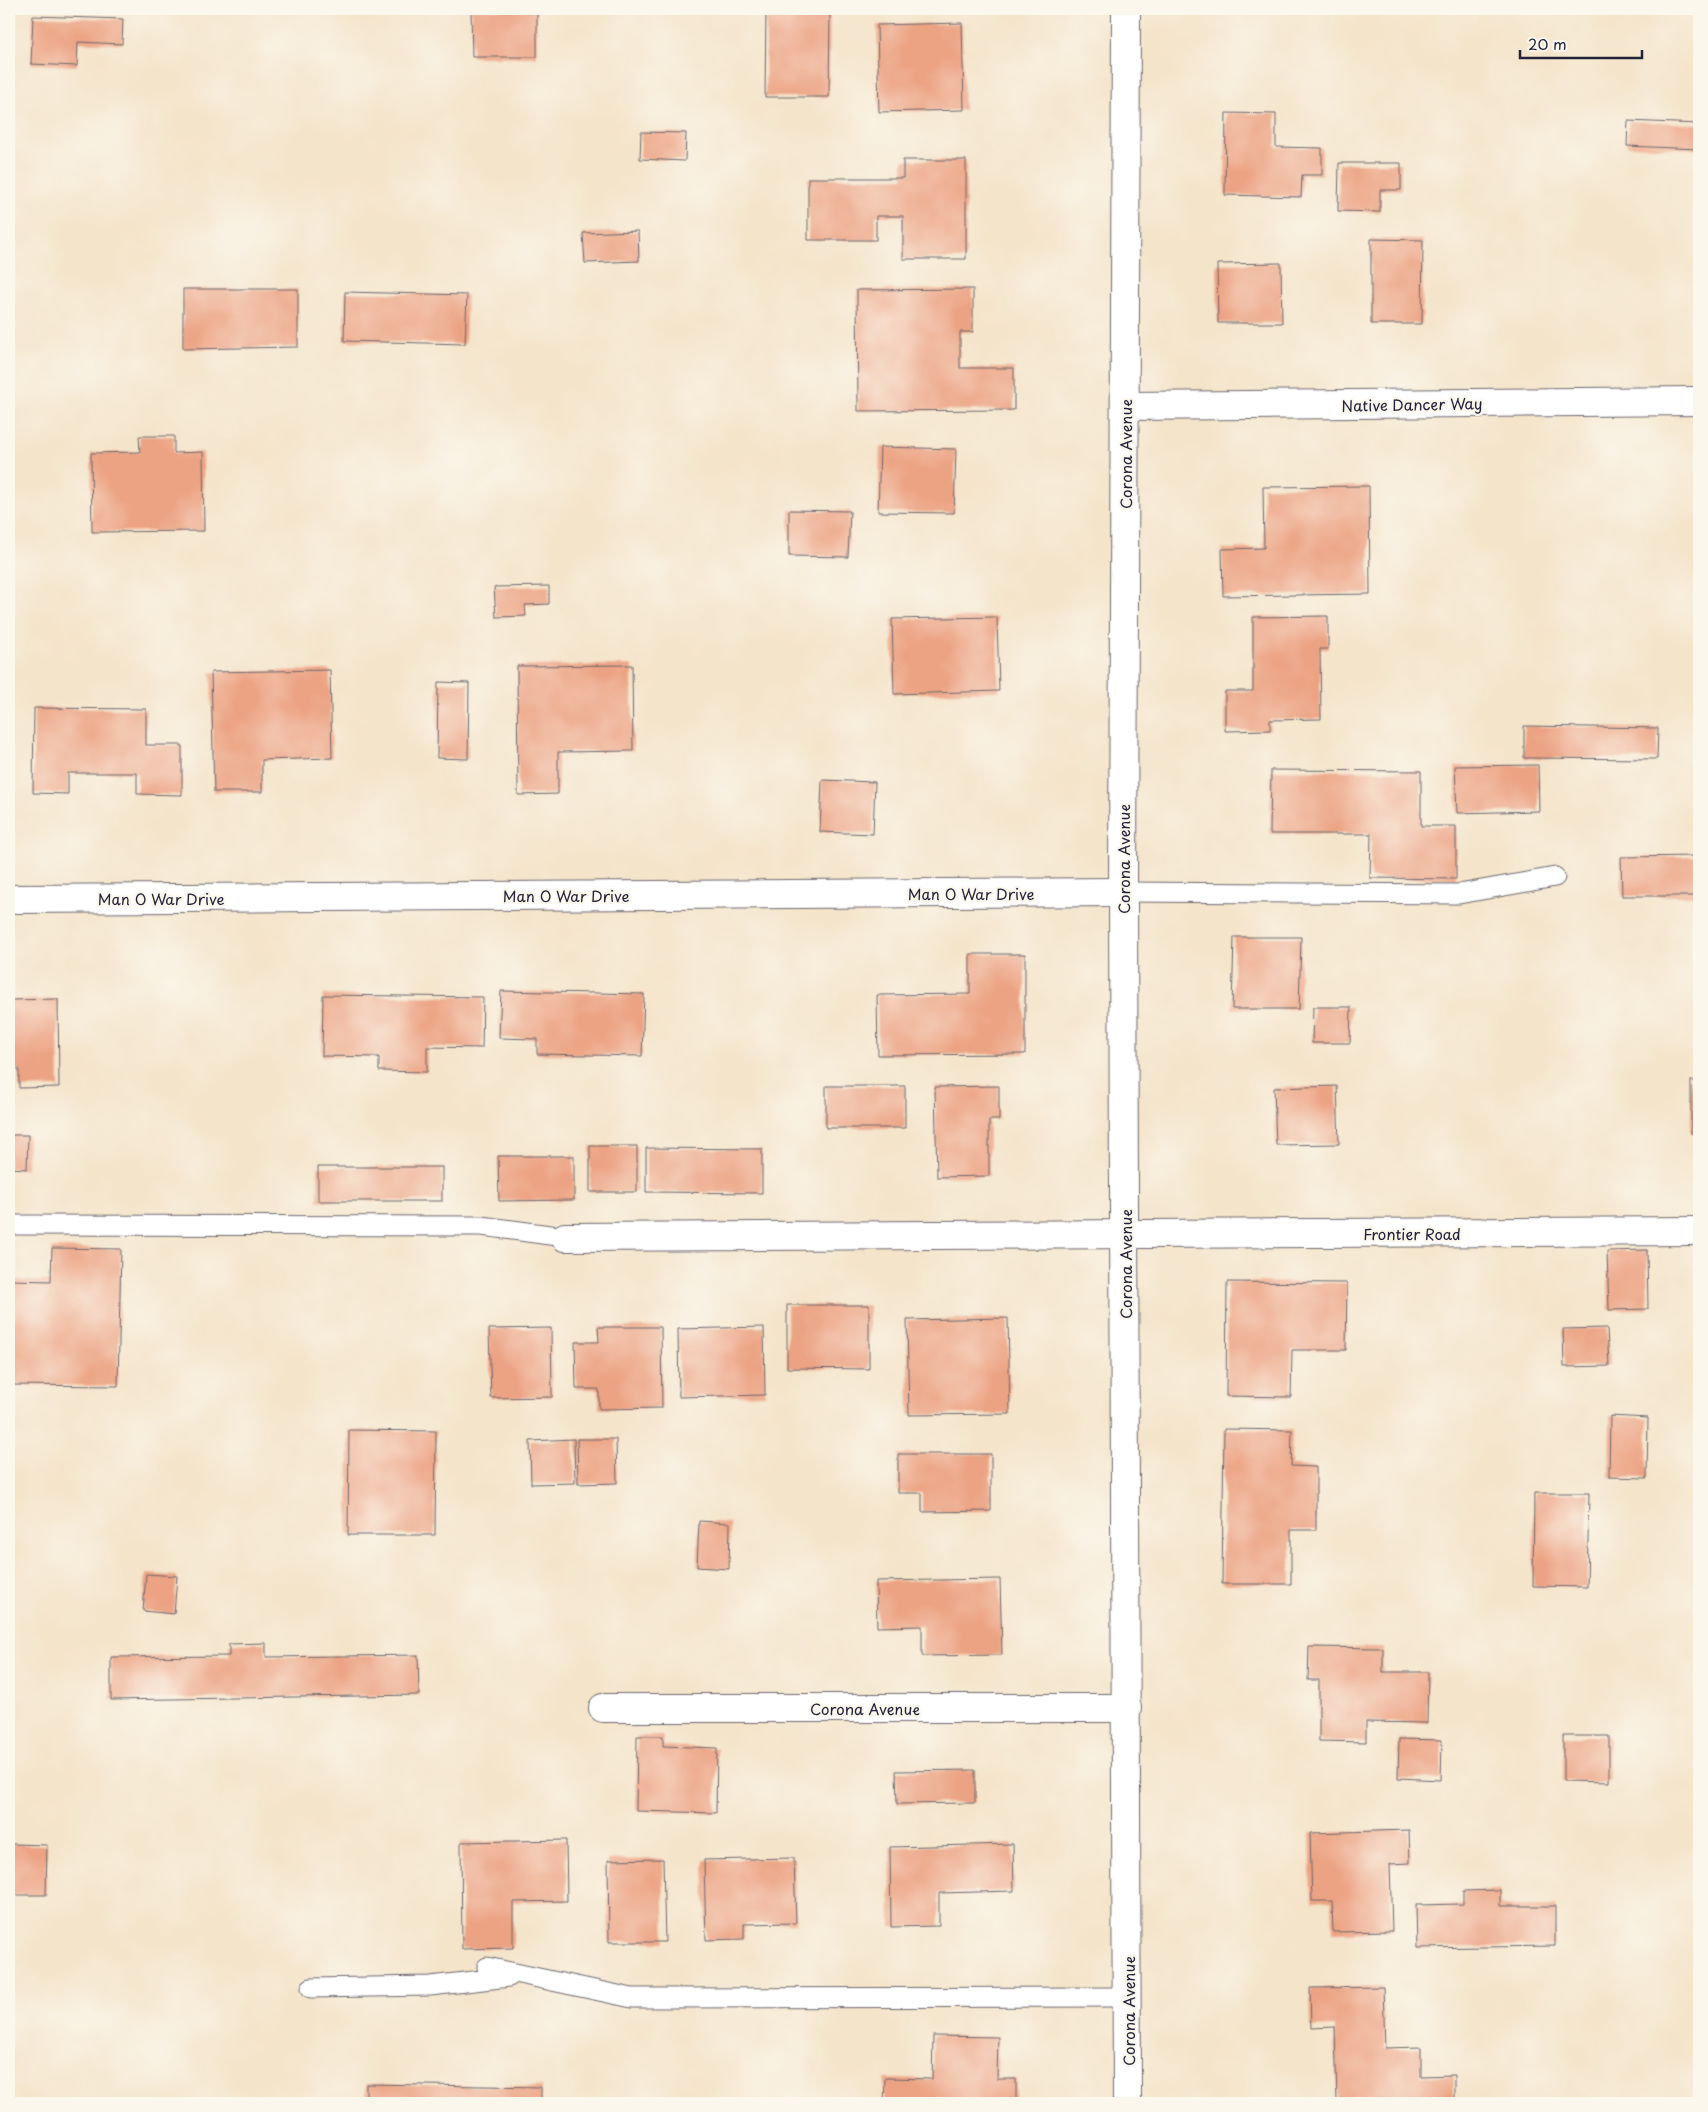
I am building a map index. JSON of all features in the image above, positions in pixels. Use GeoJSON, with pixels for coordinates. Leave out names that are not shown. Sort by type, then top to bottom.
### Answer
{"type":"FeatureCollection","features":[{"type":"Feature","properties":{"kind":"street","name":"Corona Avenue"},"geometry":{"type":"LineString","coordinates":[[1126,9],[1123,892],[1127,2103]]}},
{"type":"Feature","properties":{"kind":"street","name":"Native Dancer Way"},"geometry":{"type":"LineString","coordinates":[[1125,406],[1699,401]]}},
{"type":"Feature","properties":{"kind":"street","name":"Man O War Drive"},"geometry":{"type":"LineString","coordinates":[[9,899],[1123,892]]}},
{"type":"Feature","properties":{"kind":"street","name":"Frontier Road"},"geometry":{"type":"LineString","coordinates":[[565,1237],[1699,1231]]}},
{"type":"Feature","properties":{"kind":"street","name":"Corona Avenue"},"geometry":{"type":"LineString","coordinates":[[603,1708],[1127,1708]]}},
{"type":"Feature","properties":{"kind":"lane"},"geometry":{"type":"LineString","coordinates":[[1123,892],[1459,894],[1555,877]]}},
{"type":"Feature","properties":{"kind":"lane"},"geometry":{"type":"LineString","coordinates":[[9,1225],[482,1226],[565,1237]]}},
{"type":"Feature","properties":{"kind":"lane"},"geometry":{"type":"LineString","coordinates":[[487,1967],[632,1998],[1128,1997]]}},
{"type":"Feature","properties":{"kind":"lane"},"geometry":{"type":"LineString","coordinates":[[310,1988],[430,1986],[526,1976]]}},
{"type":"Feature","properties":{"kind":"building"},"geometry":{"type":"Polygon","coordinates":[[[471,9],[537,9],[537,57],[472,57],[471,9]]]}},
{"type":"Feature","properties":{"kind":"building"},"geometry":{"type":"Polygon","coordinates":[[[766,9],[830,9],[829,97],[765,97],[766,9]]]}},
{"type":"Feature","properties":{"kind":"building"},"geometry":{"type":"Polygon","coordinates":[[[33,16],[123,19],[122,44],[78,42],[77,66],[31,64],[33,16]]]}},
{"type":"Feature","properties":{"kind":"building"},"geometry":{"type":"Polygon","coordinates":[[[962,23],[964,110],[879,112],[877,25],[962,23]]]}},
{"type":"Feature","properties":{"kind":"building"},"geometry":{"type":"Polygon","coordinates":[[[1226,113],[1276,114],[1276,147],[1322,148],[1322,175],[1302,175],[1301,197],[1225,195],[1226,113]]]}},
{"type":"Feature","properties":{"kind":"building"},"geometry":{"type":"Polygon","coordinates":[[[1628,121],[1699,124],[1699,149],[1627,146],[1628,121]]]}},
{"type":"Feature","properties":{"kind":"building"},"geometry":{"type":"Polygon","coordinates":[[[641,132],[686,133],[685,161],[640,159],[641,132]]]}},
{"type":"Feature","properties":{"kind":"building"},"geometry":{"type":"Polygon","coordinates":[[[903,160],[966,160],[966,259],[903,259],[903,216],[876,216],[876,240],[808,240],[808,178],[903,178],[903,160]]]}},
{"type":"Feature","properties":{"kind":"building"},"geometry":{"type":"Polygon","coordinates":[[[1339,163],[1401,163],[1401,190],[1380,190],[1380,212],[1338,211],[1339,163]]]}},
{"type":"Feature","properties":{"kind":"building"},"geometry":{"type":"Polygon","coordinates":[[[638,231],[639,261],[585,263],[583,233],[638,231]]]}},
{"type":"Feature","properties":{"kind":"building"},"geometry":{"type":"Polygon","coordinates":[[[1371,239],[1423,240],[1422,324],[1371,324],[1371,239]]]}},
{"type":"Feature","properties":{"kind":"building"},"geometry":{"type":"Polygon","coordinates":[[[1281,263],[1282,323],[1218,323],[1217,264],[1281,263]]]}},
{"type":"Feature","properties":{"kind":"building"},"geometry":{"type":"Polygon","coordinates":[[[183,289],[298,289],[298,347],[183,349],[183,289]]]}},
{"type":"Feature","properties":{"kind":"building"},"geometry":{"type":"Polygon","coordinates":[[[973,289],[973,332],[960,332],[960,368],[1014,368],[1014,410],[858,411],[857,290],[973,289]]]}},
{"type":"Feature","properties":{"kind":"building"},"geometry":{"type":"Polygon","coordinates":[[[345,292],[467,295],[465,344],[344,341],[345,292]]]}},
{"type":"Feature","properties":{"kind":"building"},"geometry":{"type":"Polygon","coordinates":[[[139,436],[174,436],[174,453],[203,452],[204,531],[92,532],[91,453],[140,452],[139,436]]]}},
{"type":"Feature","properties":{"kind":"building"},"geometry":{"type":"Polygon","coordinates":[[[880,447],[956,449],[954,513],[878,512],[880,447]]]}},
{"type":"Feature","properties":{"kind":"building"},"geometry":{"type":"Polygon","coordinates":[[[1369,486],[1370,594],[1223,596],[1222,549],[1264,548],[1263,487],[1369,486]]]}},
{"type":"Feature","properties":{"kind":"building"},"geometry":{"type":"Polygon","coordinates":[[[789,510],[850,511],[848,557],[789,556],[789,510]]]}},
{"type":"Feature","properties":{"kind":"building"},"geometry":{"type":"Polygon","coordinates":[[[549,586],[549,604],[525,605],[526,616],[496,617],[494,587],[549,586]]]}},
{"type":"Feature","properties":{"kind":"building"},"geometry":{"type":"Polygon","coordinates":[[[1328,616],[1328,649],[1320,649],[1321,719],[1270,720],[1270,730],[1225,731],[1225,691],[1253,691],[1253,617],[1328,616]]]}},
{"type":"Feature","properties":{"kind":"building"},"geometry":{"type":"Polygon","coordinates":[[[997,617],[999,691],[894,694],[892,619],[997,617]]]}},
{"type":"Feature","properties":{"kind":"building"},"geometry":{"type":"Polygon","coordinates":[[[632,665],[633,751],[558,752],[558,794],[518,795],[517,666],[632,665]]]}},
{"type":"Feature","properties":{"kind":"building"},"geometry":{"type":"Polygon","coordinates":[[[330,670],[332,758],[262,760],[262,792],[214,792],[211,672],[330,670]]]}},
{"type":"Feature","properties":{"kind":"building"},"geometry":{"type":"Polygon","coordinates":[[[438,682],[469,683],[468,759],[437,758],[438,682]]]}},
{"type":"Feature","properties":{"kind":"building"},"geometry":{"type":"Polygon","coordinates":[[[34,708],[146,709],[146,745],[182,745],[182,795],[137,794],[137,773],[68,773],[68,794],[33,793],[34,708]]]}},
{"type":"Feature","properties":{"kind":"building"},"geometry":{"type":"Polygon","coordinates":[[[1524,726],[1658,728],[1657,759],[1524,758],[1524,726]]]}},
{"type":"Feature","properties":{"kind":"building"},"geometry":{"type":"Polygon","coordinates":[[[1538,765],[1539,811],[1457,813],[1455,766],[1538,765]]]}},
{"type":"Feature","properties":{"kind":"building"},"geometry":{"type":"Polygon","coordinates":[[[1271,770],[1421,771],[1421,826],[1456,826],[1456,879],[1370,878],[1371,834],[1270,834],[1271,770]]]}},
{"type":"Feature","properties":{"kind":"building"},"geometry":{"type":"Polygon","coordinates":[[[822,780],[875,782],[873,834],[820,832],[822,780]]]}},
{"type":"Feature","properties":{"kind":"building"},"geometry":{"type":"Polygon","coordinates":[[[1699,856],[1699,896],[1622,896],[1621,857],[1699,856]]]}},
{"type":"Feature","properties":{"kind":"building"},"geometry":{"type":"Polygon","coordinates":[[[1234,937],[1301,937],[1299,1009],[1232,1009],[1234,937]]]}},
{"type":"Feature","properties":{"kind":"building"},"geometry":{"type":"Polygon","coordinates":[[[970,954],[1025,954],[1025,1054],[878,1055],[877,995],[970,994],[970,954]]]}},
{"type":"Feature","properties":{"kind":"building"},"geometry":{"type":"Polygon","coordinates":[[[501,991],[644,994],[642,1056],[537,1054],[537,1039],[499,1038],[501,991]]]}},
{"type":"Feature","properties":{"kind":"building"},"geometry":{"type":"Polygon","coordinates":[[[323,995],[483,997],[482,1048],[427,1047],[427,1072],[379,1071],[379,1057],[322,1056],[323,995]]]}},
{"type":"Feature","properties":{"kind":"building"},"geometry":{"type":"Polygon","coordinates":[[[58,999],[59,1087],[19,1088],[19,1069],[9,1069],[9,1000],[58,999]]]}},
{"type":"Feature","properties":{"kind":"building"},"geometry":{"type":"Polygon","coordinates":[[[1313,1007],[1351,1007],[1350,1043],[1312,1043],[1313,1007]]]}},
{"type":"Feature","properties":{"kind":"building"},"geometry":{"type":"Polygon","coordinates":[[[1691,1081],[1699,1081],[1699,1133],[1691,1133],[1691,1081]]]}},
{"type":"Feature","properties":{"kind":"building"},"geometry":{"type":"Polygon","coordinates":[[[826,1086],[905,1086],[905,1128],[826,1128],[826,1086]]]}},
{"type":"Feature","properties":{"kind":"building"},"geometry":{"type":"Polygon","coordinates":[[[999,1086],[999,1120],[989,1120],[989,1176],[937,1177],[935,1087],[999,1086]]]}},
{"type":"Feature","properties":{"kind":"building"},"geometry":{"type":"Polygon","coordinates":[[[1337,1086],[1339,1144],[1276,1145],[1274,1088],[1337,1086]]]}},
{"type":"Feature","properties":{"kind":"building"},"geometry":{"type":"Polygon","coordinates":[[[9,1135],[28,1135],[27,1169],[9,1168],[9,1135]]]}},
{"type":"Feature","properties":{"kind":"building"},"geometry":{"type":"Polygon","coordinates":[[[590,1146],[637,1146],[637,1192],[590,1192],[590,1146]]]}},
{"type":"Feature","properties":{"kind":"building"},"geometry":{"type":"Polygon","coordinates":[[[646,1148],[762,1149],[762,1193],[646,1192],[646,1148]]]}},
{"type":"Feature","properties":{"kind":"building"},"geometry":{"type":"Polygon","coordinates":[[[498,1156],[574,1156],[574,1200],[499,1201],[498,1156]]]}},
{"type":"Feature","properties":{"kind":"building"},"geometry":{"type":"Polygon","coordinates":[[[318,1167],[442,1167],[442,1201],[318,1201],[318,1167]]]}},
{"type":"Feature","properties":{"kind":"building"},"geometry":{"type":"Polygon","coordinates":[[[52,1248],[121,1249],[118,1386],[9,1385],[9,1280],[51,1281],[52,1248]]]}},
{"type":"Feature","properties":{"kind":"building"},"geometry":{"type":"Polygon","coordinates":[[[1647,1250],[1648,1309],[1609,1310],[1607,1251],[1647,1250]]]}},
{"type":"Feature","properties":{"kind":"building"},"geometry":{"type":"Polygon","coordinates":[[[1227,1282],[1347,1283],[1346,1350],[1292,1350],[1291,1397],[1226,1396],[1227,1282]]]}},
{"type":"Feature","properties":{"kind":"building"},"geometry":{"type":"Polygon","coordinates":[[[787,1305],[869,1305],[869,1369],[787,1368],[787,1305]]]}},
{"type":"Feature","properties":{"kind":"building"},"geometry":{"type":"Polygon","coordinates":[[[1008,1318],[1010,1414],[909,1415],[907,1320],[1008,1318]]]}},
{"type":"Feature","properties":{"kind":"building"},"geometry":{"type":"Polygon","coordinates":[[[598,1327],[661,1327],[662,1408],[599,1409],[599,1389],[576,1389],[575,1342],[599,1342],[598,1327]]]}},
{"type":"Feature","properties":{"kind":"building"},"geometry":{"type":"Polygon","coordinates":[[[764,1327],[765,1395],[679,1397],[678,1329],[764,1327]]]}},
{"type":"Feature","properties":{"kind":"building"},"geometry":{"type":"Polygon","coordinates":[[[551,1328],[552,1397],[491,1398],[489,1329],[551,1328]]]}},
{"type":"Feature","properties":{"kind":"building"},"geometry":{"type":"Polygon","coordinates":[[[1607,1328],[1609,1366],[1564,1367],[1563,1329],[1607,1328]]]}},
{"type":"Feature","properties":{"kind":"building"},"geometry":{"type":"Polygon","coordinates":[[[1610,1416],[1648,1418],[1647,1478],[1609,1477],[1610,1416]]]}},
{"type":"Feature","properties":{"kind":"building"},"geometry":{"type":"Polygon","coordinates":[[[1224,1429],[1292,1430],[1291,1466],[1316,1467],[1316,1530],[1291,1530],[1291,1584],[1222,1584],[1224,1429]]]}},
{"type":"Feature","properties":{"kind":"building"},"geometry":{"type":"Polygon","coordinates":[[[349,1430],[436,1431],[435,1535],[348,1535],[349,1430]]]}},
{"type":"Feature","properties":{"kind":"building"},"geometry":{"type":"Polygon","coordinates":[[[574,1439],[575,1483],[531,1484],[530,1441],[574,1439]]]}},
{"type":"Feature","properties":{"kind":"building"},"geometry":{"type":"Polygon","coordinates":[[[577,1439],[616,1439],[617,1483],[578,1484],[577,1439]]]}},
{"type":"Feature","properties":{"kind":"building"},"geometry":{"type":"Polygon","coordinates":[[[898,1454],[991,1454],[991,1511],[922,1512],[922,1493],[898,1493],[898,1454]]]}},
{"type":"Feature","properties":{"kind":"building"},"geometry":{"type":"Polygon","coordinates":[[[1534,1493],[1589,1493],[1587,1587],[1533,1586],[1534,1493]]]}},
{"type":"Feature","properties":{"kind":"building"},"geometry":{"type":"Polygon","coordinates":[[[699,1521],[730,1523],[729,1569],[697,1567],[699,1521]]]}},
{"type":"Feature","properties":{"kind":"building"},"geometry":{"type":"Polygon","coordinates":[[[146,1574],[177,1576],[174,1614],[143,1611],[146,1574]]]}},
{"type":"Feature","properties":{"kind":"building"},"geometry":{"type":"Polygon","coordinates":[[[1000,1579],[1002,1655],[922,1656],[922,1626],[877,1627],[876,1581],[1000,1579]]]}},
{"type":"Feature","properties":{"kind":"building"},"geometry":{"type":"Polygon","coordinates":[[[266,1643],[266,1657],[418,1655],[419,1695],[111,1700],[111,1657],[229,1656],[229,1644],[266,1643]]]}},
{"type":"Feature","properties":{"kind":"building"},"geometry":{"type":"Polygon","coordinates":[[[1309,1647],[1383,1648],[1383,1672],[1428,1672],[1427,1723],[1366,1722],[1366,1742],[1319,1741],[1319,1680],[1308,1680],[1309,1647]]]}},
{"type":"Feature","properties":{"kind":"building"},"geometry":{"type":"Polygon","coordinates":[[[637,1736],[663,1736],[663,1746],[717,1748],[716,1813],[636,1811],[637,1736]]]}},
{"type":"Feature","properties":{"kind":"building"},"geometry":{"type":"Polygon","coordinates":[[[1563,1736],[1609,1736],[1609,1782],[1563,1781],[1563,1736]]]}},
{"type":"Feature","properties":{"kind":"building"},"geometry":{"type":"Polygon","coordinates":[[[1399,1739],[1442,1740],[1441,1780],[1398,1778],[1399,1739]]]}},
{"type":"Feature","properties":{"kind":"building"},"geometry":{"type":"Polygon","coordinates":[[[975,1770],[975,1803],[897,1804],[896,1771],[975,1770]]]}},
{"type":"Feature","properties":{"kind":"building"},"geometry":{"type":"Polygon","coordinates":[[[1409,1830],[1410,1863],[1390,1864],[1392,1931],[1333,1932],[1332,1901],[1312,1901],[1310,1833],[1409,1830]]]}},
{"type":"Feature","properties":{"kind":"building"},"geometry":{"type":"Polygon","coordinates":[[[566,1840],[567,1901],[513,1902],[513,1948],[462,1949],[461,1842],[566,1840]]]}},
{"type":"Feature","properties":{"kind":"building"},"geometry":{"type":"Polygon","coordinates":[[[11,1844],[47,1845],[46,1895],[10,1895],[11,1844]]]}},
{"type":"Feature","properties":{"kind":"building"},"geometry":{"type":"Polygon","coordinates":[[[1013,1844],[1014,1891],[939,1893],[939,1926],[891,1927],[890,1847],[1013,1844]]]}},
{"type":"Feature","properties":{"kind":"building"},"geometry":{"type":"Polygon","coordinates":[[[794,1858],[796,1923],[744,1924],[744,1939],[706,1940],[704,1860],[794,1858]]]}},
{"type":"Feature","properties":{"kind":"building"},"geometry":{"type":"Polygon","coordinates":[[[663,1859],[665,1942],[609,1942],[608,1860],[663,1859]]]}},
{"type":"Feature","properties":{"kind":"building"},"geometry":{"type":"Polygon","coordinates":[[[1500,1890],[1500,1906],[1555,1906],[1555,1946],[1417,1948],[1416,1905],[1463,1904],[1463,1891],[1500,1890]]]}},
{"type":"Feature","properties":{"kind":"building"},"geometry":{"type":"Polygon","coordinates":[[[1383,1987],[1385,2048],[1421,2047],[1421,2076],[1454,2075],[1454,2103],[1337,2103],[1335,2027],[1311,2028],[1310,1988],[1383,1987]]]}},
{"type":"Feature","properties":{"kind":"building"},"geometry":{"type":"Polygon","coordinates":[[[933,2036],[998,2037],[997,2079],[1016,2079],[1016,2103],[884,2103],[885,2078],[932,2079],[933,2036]]]}},
{"type":"Feature","properties":{"kind":"building"},"geometry":{"type":"Polygon","coordinates":[[[366,2084],[541,2087],[541,2103],[366,2103],[366,2084]]]}}]}
